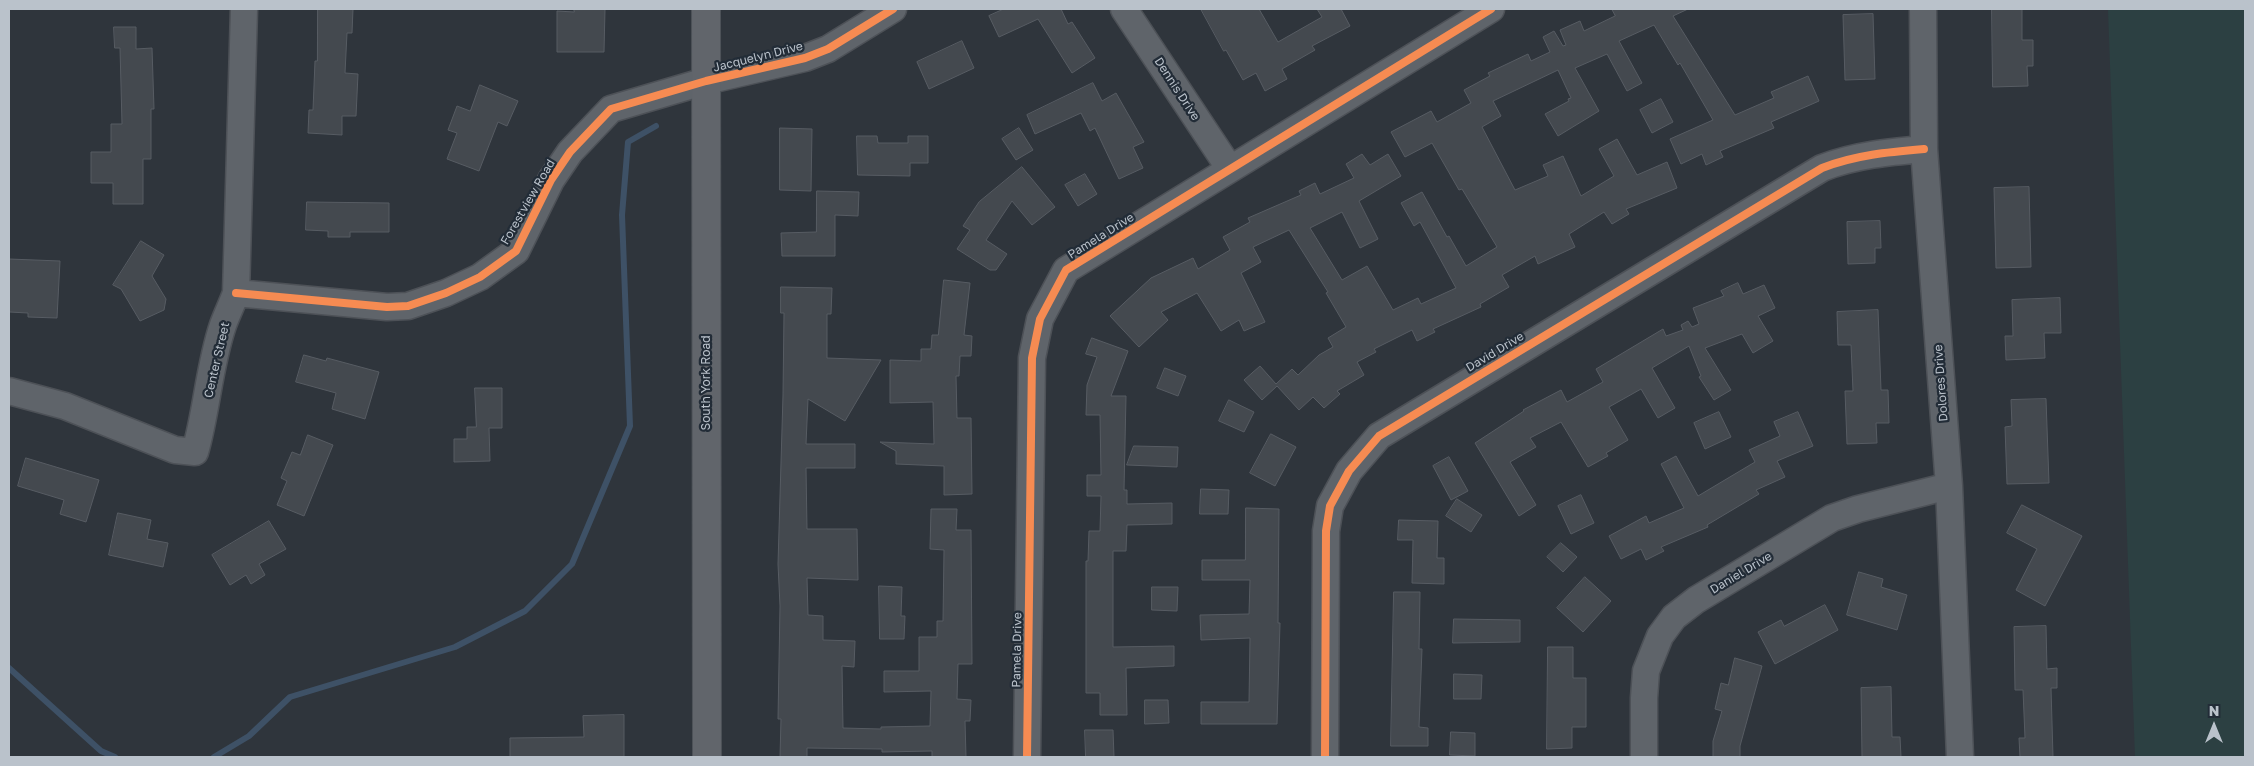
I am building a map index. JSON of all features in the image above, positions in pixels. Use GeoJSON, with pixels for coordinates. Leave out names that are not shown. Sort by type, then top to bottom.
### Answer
{"type":"FeatureCollection","features":[{"type":"Feature","properties":{"kind":"main road","name":"South York Road"},"geometry":{"type":"LineString","coordinates":[[706,9],[707,757]]}},
{"type":"Feature","properties":{"kind":"street","name":"Center Street"},"geometry":{"type":"LineString","coordinates":[[9,391],[65,406],[174,450],[195,452],[223,327],[236,293],[244,9]]}},
{"type":"Feature","properties":{"kind":"street","name":"Jacquelyn Drive"},"geometry":{"type":"LineString","coordinates":[[706,81],[805,58],[828,49],[893,9]]}},
{"type":"Feature","properties":{"kind":"street","name":"Dennis Drive"},"geometry":{"type":"LineString","coordinates":[[1124,9],[1230,169]]}},
{"type":"Feature","properties":{"kind":"street","name":"Pamela Drive"},"geometry":{"type":"LineString","coordinates":[[1027,757],[1032,358],[1040,319],[1066,270],[1491,9]]}},
{"type":"Feature","properties":{"kind":"street","name":"Dolores Drive"},"geometry":{"type":"LineString","coordinates":[[1923,9],[1924,149],[1949,486],[1960,757]]}},
{"type":"Feature","properties":{"kind":"street","name":"Forestview Road"},"geometry":{"type":"LineString","coordinates":[[236,293],[387,307],[408,306],[446,293],[480,277],[516,250],[551,180],[570,152],[611,109],[706,81]]}},
{"type":"Feature","properties":{"kind":"street","name":"David Drive"},"geometry":{"type":"LineString","coordinates":[[1325,757],[1326,532],[1330,506],[1349,471],[1379,436],[1822,168],[1873,153],[1924,149]]}},
{"type":"Feature","properties":{"kind":"street","name":"Daniel Drive"},"geometry":{"type":"LineString","coordinates":[[1644,757],[1646,670],[1660,636],[1674,617],[1696,600],[1832,518],[1858,509],[1949,486]]}},
{"type":"Feature","properties":{"kind":"green space"},"geometry":{"type":"Polygon","coordinates":[[[2108,9],[2245,9],[2245,757],[2135,757],[2108,9]]]}},
{"type":"Feature","properties":{"kind":"building"},"geometry":{"type":"Polygon","coordinates":[[[318,9],[353,9],[352,33],[347,33],[345,73],[358,74],[356,116],[342,116],[342,135],[308,133],[309,110],[313,110],[315,61],[317,61],[318,9]]]}},
{"type":"Feature","properties":{"kind":"building"},"geometry":{"type":"Polygon","coordinates":[[[574,9],[605,9],[604,52],[557,52],[557,11],[574,12],[574,9]]]}},
{"type":"Feature","properties":{"kind":"building"},"geometry":{"type":"Polygon","coordinates":[[[1004,9],[1061,9],[1068,24],[1072,22],[1095,58],[1072,73],[1038,19],[999,37],[989,16],[1004,9]]]}},
{"type":"Feature","properties":{"kind":"building"},"geometry":{"type":"Polygon","coordinates":[[[1201,9],[1259,9],[1278,42],[1322,17],[1317,9],[1341,9],[1350,26],[1312,46],[1315,50],[1282,69],[1287,79],[1265,91],[1256,73],[1243,80],[1226,50],[1224,51],[1201,9]]]}},
{"type":"Feature","properties":{"kind":"building"},"geometry":{"type":"Polygon","coordinates":[[[1612,9],[1688,9],[1673,16],[1735,115],[1774,98],[1771,92],[1808,76],[1819,101],[1771,122],[1774,128],[1720,151],[1723,157],[1706,165],[1702,154],[1681,164],[1670,139],[1713,120],[1680,63],[1678,65],[1654,25],[1619,41],[1642,83],[1627,91],[1607,54],[1575,68],[1599,111],[1558,136],[1545,114],[1569,101],[1568,99],[1571,98],[1558,70],[1493,101],[1501,116],[1482,127],[1515,190],[1548,176],[1543,165],[1563,156],[1581,196],[1614,176],[1599,149],[1617,139],[1637,175],[1667,162],[1677,188],[1626,209],[1629,214],[1612,224],[1604,212],[1569,234],[1575,247],[1538,264],[1535,256],[1502,275],[1509,287],[1480,304],[1481,307],[1433,329],[1435,332],[1417,341],[1412,330],[1374,349],[1376,352],[1357,362],[1364,375],[1337,391],[1340,394],[1324,408],[1313,397],[1299,410],[1277,386],[1262,400],[1244,380],[1260,366],[1276,384],[1292,369],[1298,375],[1319,355],[1333,347],[1328,338],[1346,327],[1326,293],[1328,292],[1289,230],[1253,247],[1261,262],[1241,273],[1265,322],[1244,331],[1239,320],[1221,331],[1197,293],[1161,312],[1168,320],[1139,347],[1110,316],[1151,278],[1193,258],[1198,269],[1230,250],[1223,237],[1250,222],[1248,218],[1301,195],[1299,191],[1315,183],[1320,194],[1354,178],[1346,164],[1362,154],[1370,165],[1388,154],[1401,176],[1359,201],[1378,239],[1360,248],[1342,212],[1310,228],[1342,280],[1367,266],[1393,310],[1418,298],[1421,304],[1456,288],[1420,222],[1414,226],[1401,203],[1422,192],[1447,237],[1449,236],[1466,266],[1497,247],[1462,189],[1459,190],[1432,143],[1405,157],[1391,132],[1431,111],[1437,122],[1471,103],[1464,90],[1490,76],[1488,73],[1528,54],[1531,61],[1550,52],[1543,37],[1554,31],[1563,46],[1566,45],[1560,30],[1580,21],[1584,31],[1615,16],[1612,9]]]}},
{"type":"Feature","properties":{"kind":"building"},"geometry":{"type":"Polygon","coordinates":[[[1992,9],[2022,9],[2022,40],[2033,40],[2033,66],[2027,66],[2028,86],[1993,87],[1992,9]]]}},
{"type":"Feature","properties":{"kind":"building"},"geometry":{"type":"Polygon","coordinates":[[[1873,14],[1875,79],[1845,80],[1843,15],[1873,14]]]}},
{"type":"Feature","properties":{"kind":"building"},"geometry":{"type":"Polygon","coordinates":[[[114,27],[136,27],[136,49],[152,48],[154,109],[151,109],[151,159],[143,159],[143,204],[113,204],[113,183],[91,183],[91,152],[111,152],[111,124],[122,124],[120,48],[115,48],[114,27]]]}},
{"type":"Feature","properties":{"kind":"building"},"geometry":{"type":"Polygon","coordinates":[[[962,41],[974,68],[929,89],[917,62],[962,41]]]}},
{"type":"Feature","properties":{"kind":"building"},"geometry":{"type":"Polygon","coordinates":[[[1093,83],[1102,101],[1116,93],[1144,142],[1133,147],[1143,168],[1119,179],[1095,128],[1090,131],[1081,113],[1035,134],[1027,115],[1093,83]]]}},
{"type":"Feature","properties":{"kind":"building"},"geometry":{"type":"Polygon","coordinates":[[[480,85],[518,101],[507,126],[498,122],[479,171],[447,159],[457,133],[448,130],[457,106],[470,111],[480,85]]]}},
{"type":"Feature","properties":{"kind":"building"},"geometry":{"type":"Polygon","coordinates":[[[1661,99],[1673,122],[1652,133],[1640,110],[1661,99]]]}},
{"type":"Feature","properties":{"kind":"building"},"geometry":{"type":"Polygon","coordinates":[[[780,128],[812,129],[811,191],[780,190],[780,128]]]}},
{"type":"Feature","properties":{"kind":"building"},"geometry":{"type":"Polygon","coordinates":[[[1019,128],[1033,150],[1016,160],[1002,139],[1019,128]]]}},
{"type":"Feature","properties":{"kind":"building"},"geometry":{"type":"Polygon","coordinates":[[[857,136],[877,136],[878,143],[908,143],[908,136],[928,136],[928,163],[910,163],[910,176],[858,175],[857,136]]]}},
{"type":"Feature","properties":{"kind":"building"},"geometry":{"type":"Polygon","coordinates":[[[1022,167],[1055,207],[1032,225],[1012,201],[986,240],[1007,254],[996,270],[990,270],[957,249],[970,230],[963,226],[979,202],[1022,167]]]}},
{"type":"Feature","properties":{"kind":"building"},"geometry":{"type":"Polygon","coordinates":[[[1085,174],[1097,194],[1078,206],[1065,185],[1085,174]]]}},
{"type":"Feature","properties":{"kind":"building"},"geometry":{"type":"Polygon","coordinates":[[[2029,187],[2031,267],[1996,268],[1994,188],[2029,187]]]}},
{"type":"Feature","properties":{"kind":"building"},"geometry":{"type":"Polygon","coordinates":[[[817,191],[859,192],[858,216],[835,215],[835,256],[782,256],[781,233],[816,232],[817,191]]]}},
{"type":"Feature","properties":{"kind":"building"},"geometry":{"type":"Polygon","coordinates":[[[307,202],[389,203],[389,232],[350,232],[350,237],[328,237],[328,231],[306,230],[307,202]]]}},
{"type":"Feature","properties":{"kind":"building"},"geometry":{"type":"Polygon","coordinates":[[[1880,221],[1881,248],[1875,248],[1875,263],[1848,264],[1847,222],[1880,221]]]}},
{"type":"Feature","properties":{"kind":"building"},"geometry":{"type":"Polygon","coordinates":[[[141,241],[164,255],[152,276],[166,299],[164,310],[140,321],[121,289],[113,285],[141,241]]]}},
{"type":"Feature","properties":{"kind":"building"},"geometry":{"type":"Polygon","coordinates":[[[9,259],[60,261],[57,318],[28,317],[28,313],[9,312],[9,259]]]}},
{"type":"Feature","properties":{"kind":"building"},"geometry":{"type":"Polygon","coordinates":[[[944,280],[970,283],[964,335],[972,336],[971,356],[960,356],[959,376],[956,376],[957,418],[971,418],[972,494],[944,495],[944,466],[896,464],[896,451],[880,442],[934,444],[933,402],[890,403],[890,360],[921,361],[921,349],[931,349],[932,335],[938,335],[944,280]]]}},
{"type":"Feature","properties":{"kind":"building"},"geometry":{"type":"Polygon","coordinates":[[[1738,283],[1743,294],[1764,285],[1775,308],[1758,316],[1773,341],[1753,353],[1742,334],[1705,348],[1731,390],[1714,400],[1699,377],[1701,376],[1689,346],[1652,368],[1675,408],[1658,418],[1641,389],[1609,407],[1628,440],[1606,453],[1608,456],[1588,467],[1561,422],[1530,438],[1536,447],[1510,462],[1536,505],[1519,516],[1475,443],[1523,410],[1561,390],[1567,402],[1603,382],[1596,369],[1663,329],[1666,336],[1683,330],[1681,325],[1688,321],[1692,327],[1699,324],[1693,308],[1724,296],[1721,291],[1738,283]]]}},
{"type":"Feature","properties":{"kind":"building"},"geometry":{"type":"Polygon","coordinates":[[[781,287],[832,288],[831,314],[827,314],[827,358],[881,360],[845,421],[808,399],[806,444],[855,444],[855,468],[806,468],[807,529],[857,529],[858,580],[807,578],[808,615],[823,616],[823,640],[855,641],[854,667],[842,666],[843,728],[881,729],[881,727],[930,726],[931,691],[884,692],[884,671],[919,671],[919,637],[937,637],[937,621],[943,621],[944,550],[930,549],[931,509],[957,509],[956,530],[971,530],[972,664],[958,664],[957,699],[971,700],[970,721],[965,721],[966,757],[932,757],[932,751],[882,752],[882,749],[807,748],[807,757],[780,757],[781,719],[778,719],[780,606],[778,564],[784,313],[781,313],[781,287]]]}},
{"type":"Feature","properties":{"kind":"building"},"geometry":{"type":"Polygon","coordinates":[[[2060,298],[2061,333],[2044,333],[2045,358],[2006,360],[2005,336],[2013,336],[2012,300],[2060,298]]]}},
{"type":"Feature","properties":{"kind":"building"},"geometry":{"type":"Polygon","coordinates":[[[1878,310],[1881,390],[1888,390],[1889,423],[1876,423],[1877,443],[1847,444],[1845,391],[1853,391],[1851,345],[1838,345],[1837,312],[1878,310]]]}},
{"type":"Feature","properties":{"kind":"building"},"geometry":{"type":"Polygon","coordinates":[[[1092,338],[1128,351],[1111,396],[1126,396],[1124,490],[1127,490],[1127,504],[1172,503],[1172,524],[1127,525],[1126,551],[1113,551],[1113,647],[1174,646],[1174,666],[1126,668],[1127,715],[1100,715],[1100,693],[1086,693],[1086,561],[1088,561],[1089,531],[1100,531],[1101,496],[1087,496],[1087,475],[1101,475],[1100,415],[1086,415],[1087,385],[1097,357],[1086,354],[1092,338]]]}},
{"type":"Feature","properties":{"kind":"building"},"geometry":{"type":"Polygon","coordinates":[[[304,355],[326,361],[327,358],[379,372],[365,419],[332,409],[336,393],[296,382],[304,355]]]}},
{"type":"Feature","properties":{"kind":"building"},"geometry":{"type":"Polygon","coordinates":[[[1165,368],[1186,376],[1178,396],[1157,388],[1165,368]]]}},
{"type":"Feature","properties":{"kind":"building"},"geometry":{"type":"Polygon","coordinates":[[[475,388],[502,388],[502,428],[489,428],[490,461],[454,462],[454,439],[467,439],[467,427],[476,427],[475,388]]]}},
{"type":"Feature","properties":{"kind":"building"},"geometry":{"type":"Polygon","coordinates":[[[2046,399],[2049,483],[2007,484],[2005,427],[2012,426],[2011,400],[2046,399]]]}},
{"type":"Feature","properties":{"kind":"building"},"geometry":{"type":"Polygon","coordinates":[[[1229,400],[1254,412],[1244,432],[1219,421],[1229,400]]]}},
{"type":"Feature","properties":{"kind":"building"},"geometry":{"type":"Polygon","coordinates":[[[1719,412],[1731,437],[1705,449],[1694,423],[1719,412]]]}},
{"type":"Feature","properties":{"kind":"building"},"geometry":{"type":"Polygon","coordinates":[[[1798,412],[1813,446],[1777,461],[1785,477],[1756,490],[1759,494],[1707,525],[1708,527],[1661,547],[1664,551],[1646,560],[1641,549],[1621,559],[1609,536],[1646,516],[1649,523],[1684,508],[1661,464],[1676,456],[1698,496],[1755,462],[1749,450],[1780,436],[1774,422],[1798,412]]]}},
{"type":"Feature","properties":{"kind":"building"},"geometry":{"type":"Polygon","coordinates":[[[1271,434],[1296,447],[1275,486],[1250,473],[1271,434]]]}},
{"type":"Feature","properties":{"kind":"building"},"geometry":{"type":"Polygon","coordinates":[[[308,435],[333,445],[304,516],[277,505],[287,481],[281,478],[292,452],[300,455],[308,435]]]}},
{"type":"Feature","properties":{"kind":"building"},"geometry":{"type":"Polygon","coordinates":[[[1134,446],[1178,447],[1177,467],[1127,465],[1134,446]]]}},
{"type":"Feature","properties":{"kind":"building"},"geometry":{"type":"Polygon","coordinates":[[[1449,457],[1468,491],[1451,500],[1433,466],[1449,457]]]}},
{"type":"Feature","properties":{"kind":"building"},"geometry":{"type":"Polygon","coordinates":[[[26,458],[99,480],[86,522],[60,514],[64,500],[18,486],[26,458]]]}},
{"type":"Feature","properties":{"kind":"building"},"geometry":{"type":"Polygon","coordinates":[[[1201,489],[1229,490],[1228,514],[1200,514],[1201,489]]]}},
{"type":"Feature","properties":{"kind":"building"},"geometry":{"type":"Polygon","coordinates":[[[1581,495],[1594,523],[1571,534],[1558,506],[1581,495]]]}},
{"type":"Feature","properties":{"kind":"building"},"geometry":{"type":"Polygon","coordinates":[[[1457,499],[1482,515],[1471,532],[1446,516],[1457,499]]]}},
{"type":"Feature","properties":{"kind":"building"},"geometry":{"type":"Polygon","coordinates":[[[2022,505],[2082,536],[2045,606],[2016,590],[2037,549],[2007,533],[2022,505]]]}},
{"type":"Feature","properties":{"kind":"building"},"geometry":{"type":"Polygon","coordinates":[[[1246,508],[1279,509],[1278,623],[1280,623],[1277,724],[1201,724],[1201,702],[1249,702],[1250,638],[1201,640],[1200,615],[1249,614],[1250,580],[1202,580],[1202,560],[1245,560],[1246,508]]]}},
{"type":"Feature","properties":{"kind":"building"},"geometry":{"type":"Polygon","coordinates":[[[118,513],[151,520],[147,539],[168,543],[163,567],[109,555],[118,513]]]}},
{"type":"Feature","properties":{"kind":"building"},"geometry":{"type":"Polygon","coordinates":[[[1399,520],[1438,521],[1437,558],[1444,558],[1444,584],[1412,583],[1413,540],[1398,540],[1399,520]]]}},
{"type":"Feature","properties":{"kind":"building"},"geometry":{"type":"Polygon","coordinates":[[[269,521],[286,549],[259,564],[265,575],[251,584],[246,575],[230,585],[212,555],[269,521]]]}},
{"type":"Feature","properties":{"kind":"building"},"geometry":{"type":"Polygon","coordinates":[[[1561,543],[1577,557],[1563,572],[1547,557],[1561,543]]]}},
{"type":"Feature","properties":{"kind":"building"},"geometry":{"type":"Polygon","coordinates":[[[1859,572],[1883,579],[1881,587],[1907,595],[1897,630],[1847,615],[1859,572]]]}},
{"type":"Feature","properties":{"kind":"building"},"geometry":{"type":"Polygon","coordinates":[[[1585,577],[1611,601],[1583,632],[1557,608],[1585,577]]]}},
{"type":"Feature","properties":{"kind":"building"},"geometry":{"type":"Polygon","coordinates":[[[879,586],[902,587],[901,616],[905,616],[904,639],[880,639],[879,586]]]}},
{"type":"Feature","properties":{"kind":"building"},"geometry":{"type":"Polygon","coordinates":[[[1152,587],[1178,587],[1177,611],[1152,610],[1152,587]]]}},
{"type":"Feature","properties":{"kind":"building"},"geometry":{"type":"Polygon","coordinates":[[[1394,592],[1420,592],[1419,649],[1422,649],[1419,727],[1428,728],[1428,746],[1391,746],[1394,592]]]}},
{"type":"Feature","properties":{"kind":"building"},"geometry":{"type":"Polygon","coordinates":[[[1825,605],[1838,630],[1775,664],[1758,632],[1781,620],[1784,626],[1825,605]]]}},
{"type":"Feature","properties":{"kind":"building"},"geometry":{"type":"Polygon","coordinates":[[[1454,619],[1520,620],[1520,642],[1453,643],[1454,619]]]}},
{"type":"Feature","properties":{"kind":"building"},"geometry":{"type":"Polygon","coordinates":[[[2046,626],[2047,669],[2057,668],[2057,688],[2051,688],[2053,757],[2020,757],[2019,738],[2025,738],[2023,690],[2015,690],[2014,627],[2046,626]]]}},
{"type":"Feature","properties":{"kind":"building"},"geometry":{"type":"Polygon","coordinates":[[[1548,647],[1573,647],[1573,678],[1586,678],[1586,727],[1572,727],[1572,748],[1547,749],[1548,647]]]}},
{"type":"Feature","properties":{"kind":"building"},"geometry":{"type":"Polygon","coordinates":[[[1735,658],[1762,666],[1740,746],[1740,757],[1713,757],[1713,741],[1722,711],[1715,709],[1721,683],[1728,685],[1735,658]]]}},
{"type":"Feature","properties":{"kind":"building"},"geometry":{"type":"Polygon","coordinates":[[[1454,674],[1482,675],[1481,699],[1454,699],[1454,674]]]}},
{"type":"Feature","properties":{"kind":"building"},"geometry":{"type":"Polygon","coordinates":[[[1891,687],[1892,737],[1900,737],[1901,757],[1862,757],[1861,688],[1891,687]]]}},
{"type":"Feature","properties":{"kind":"building"},"geometry":{"type":"Polygon","coordinates":[[[1145,700],[1168,700],[1169,723],[1145,724],[1145,700]]]}},
{"type":"Feature","properties":{"kind":"building"},"geometry":{"type":"Polygon","coordinates":[[[624,715],[624,757],[510,757],[510,738],[584,737],[583,716],[624,715]]]}},
{"type":"Feature","properties":{"kind":"building"},"geometry":{"type":"Polygon","coordinates":[[[1085,730],[1113,730],[1114,757],[1086,757],[1085,730]]]}},
{"type":"Feature","properties":{"kind":"building"},"geometry":{"type":"Polygon","coordinates":[[[1451,732],[1475,733],[1475,756],[1450,755],[1451,732]]]}},
{"type":"Feature","properties":{"kind":"waterway"},"geometry":{"type":"LineString","coordinates":[[214,757],[249,736],[290,697],[455,647],[525,611],[572,564],[630,426],[622,215],[628,142],[656,126]]}},
{"type":"Feature","properties":{"kind":"waterway"},"geometry":{"type":"LineString","coordinates":[[9,668],[101,751],[115,757]]}},
{"type":"Feature","properties":{"kind":"cycle path"},"geometry":{"type":"LineString","coordinates":[[236,293],[387,307],[408,306],[446,293],[480,277],[516,251],[551,180],[570,152],[611,109],[706,81],[805,58],[828,49],[893,9]]}},
{"type":"Feature","properties":{"kind":"cycle path"},"geometry":{"type":"LineString","coordinates":[[1027,757],[1032,358],[1040,319],[1066,270],[1491,9]]}},
{"type":"Feature","properties":{"kind":"cycle path"},"geometry":{"type":"LineString","coordinates":[[1325,757],[1326,531],[1330,506],[1349,471],[1379,436],[1822,168],[1860,157],[1924,149]]}}]}
